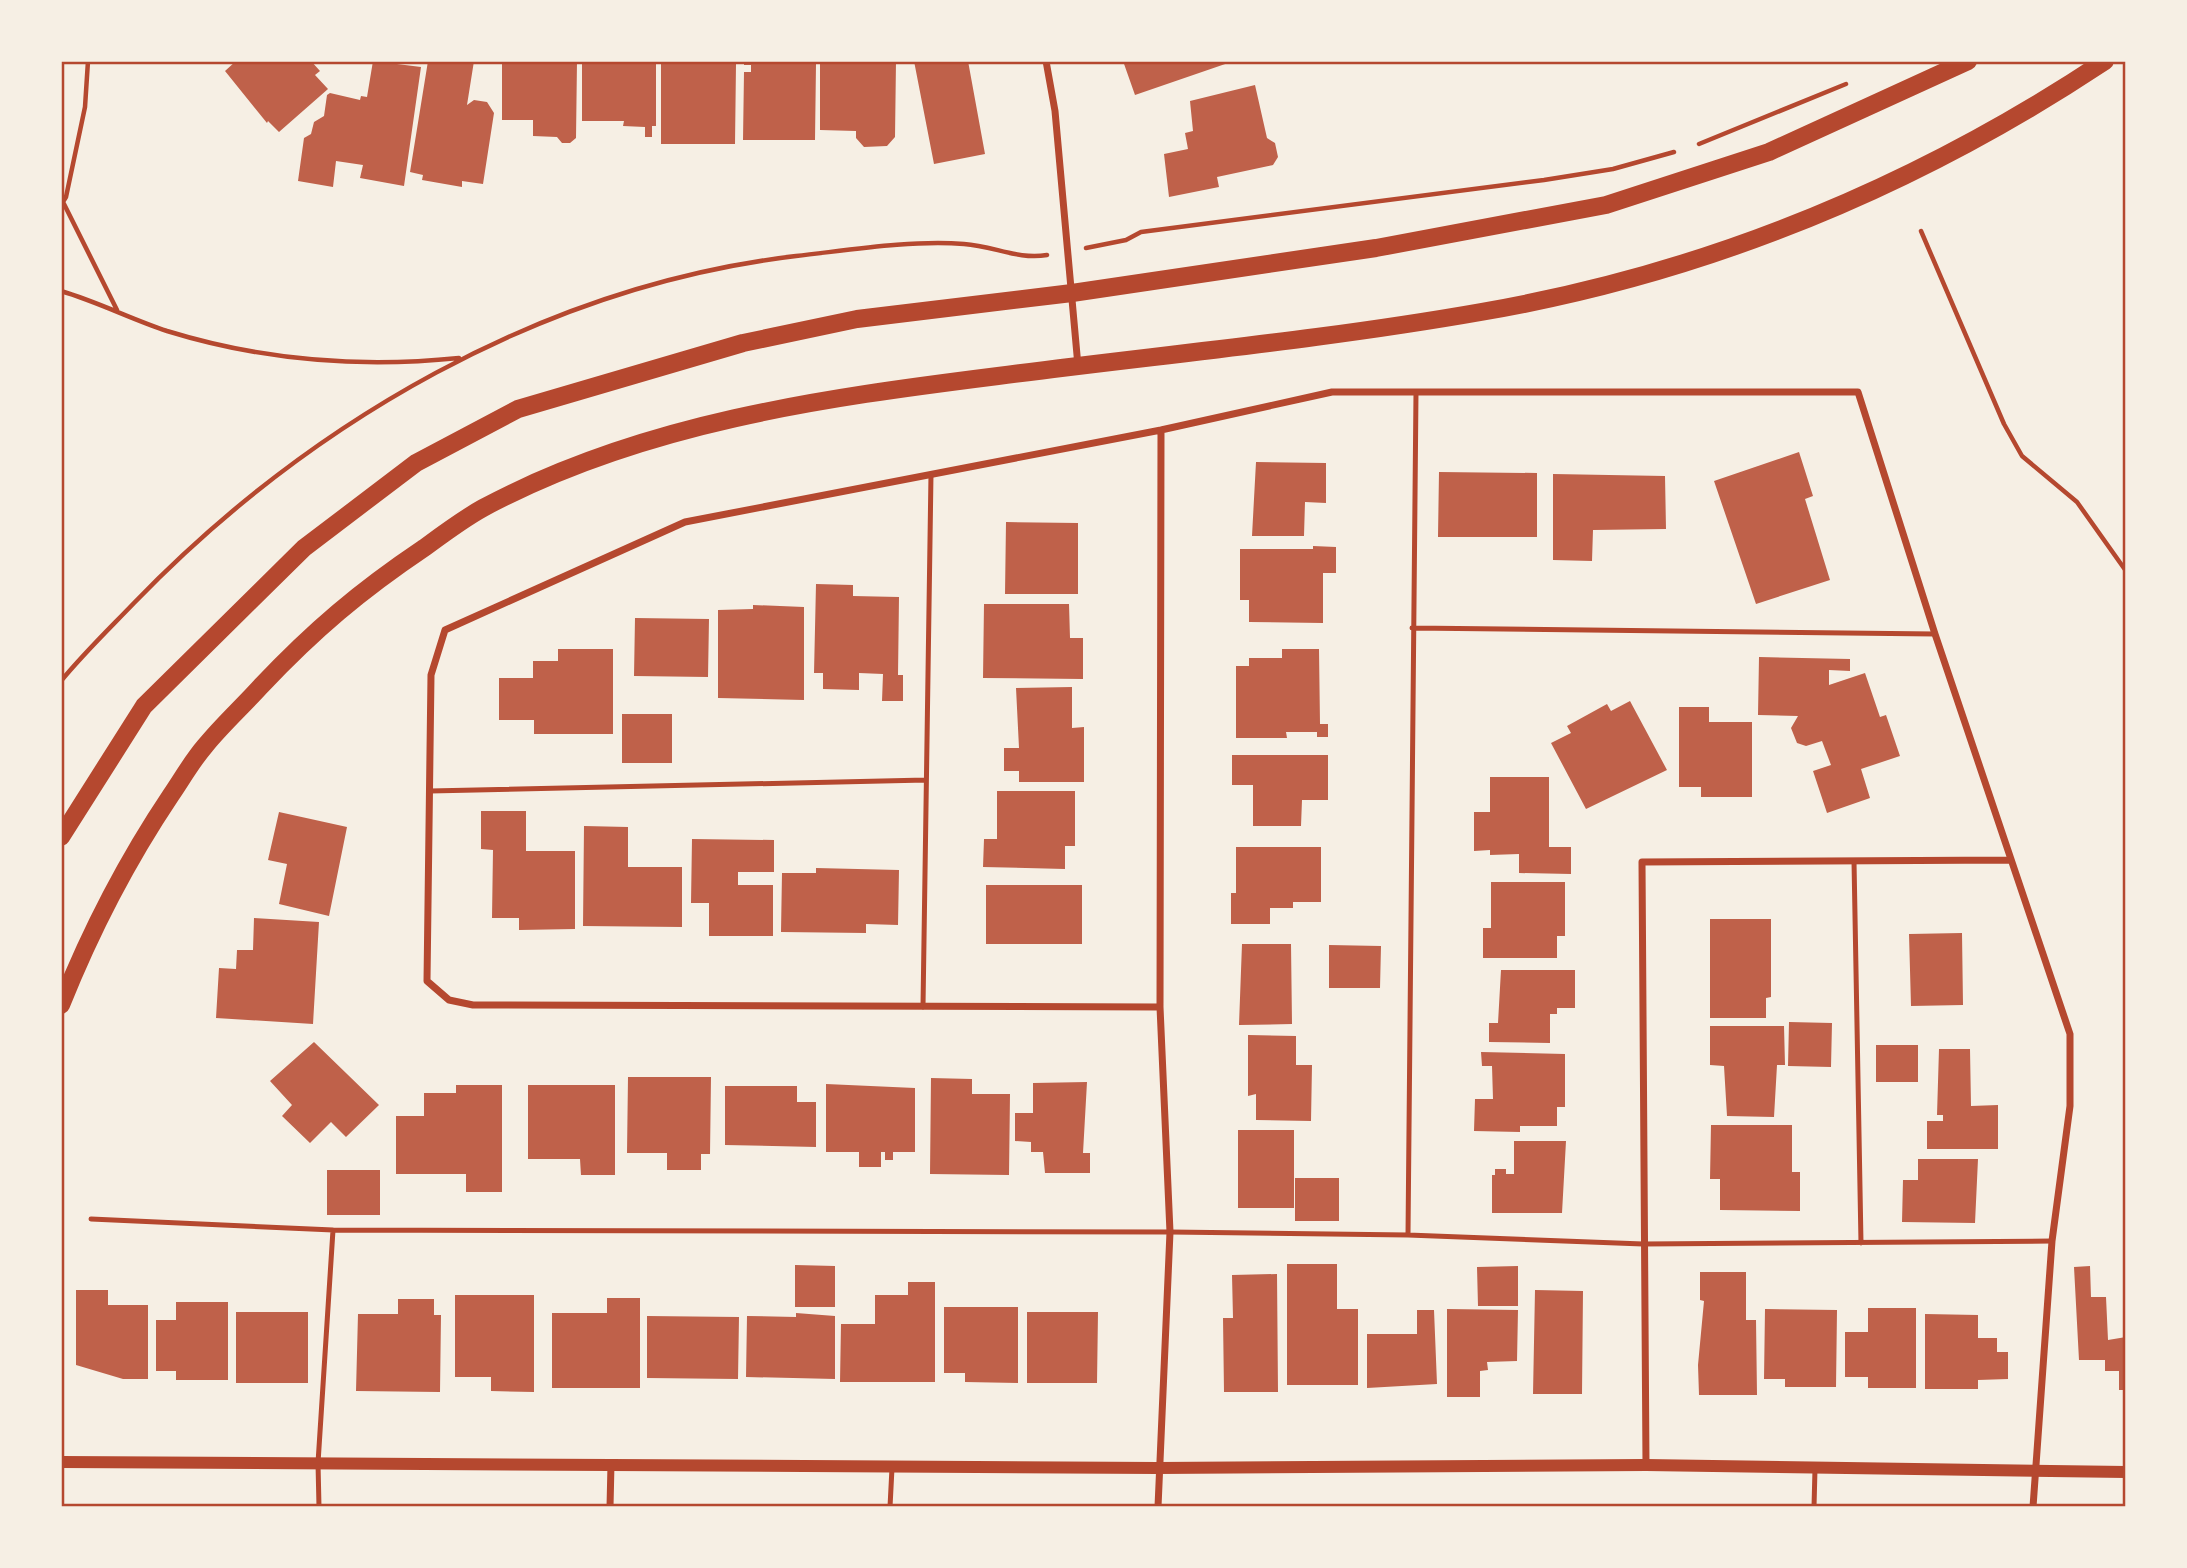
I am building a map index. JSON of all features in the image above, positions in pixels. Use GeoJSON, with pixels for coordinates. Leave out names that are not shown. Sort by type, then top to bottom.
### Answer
{"type":"FeatureCollection","features":[{"type":"Feature","properties":{"kind":"main road"},"geometry":{"type":"LineString","coordinates":[[61,837],[144,706],[304,548],[428,457],[518,409],[743,343],[858,319],[1072,293],[1376,248],[1606,205],[1769,152],[1968,61]]}},
{"type":"Feature","properties":{"kind":"main road"},"geometry":{"type":"LineString","coordinates":[[61,1005],[85,943],[129,858],[203,748],[313,630],[381,576],[480,509],[562,471],[674,434],[771,409],[1486,312],[1681,263],[1762,237],[1854,202],[1928,167],[2033,109],[2105,61]]}},
{"type":"Feature","properties":{"kind":"street"},"geometry":{"type":"LineString","coordinates":[[1046,61],[1055,111],[1077,366]]}},
{"type":"Feature","properties":{"kind":"street"},"geometry":{"type":"LineString","coordinates":[[1160,1007],[473,1005],[449,1000],[427,981],[431,675],[445,630],[685,522],[1161,430],[1332,392],[1858,392],[1934,634],[2070,1034],[2070,1106],[2052,1241],[2034,1473],[2034,1507]]}},
{"type":"Feature","properties":{"kind":"street"},"geometry":{"type":"LineString","coordinates":[[1158,1507],[1170,1232],[1160,1007],[1161,430]]}},
{"type":"Feature","properties":{"kind":"street"},"geometry":{"type":"LineString","coordinates":[[1646,1465],[1642,862],[2011,860]]}},
{"type":"Feature","properties":{"kind":"street"},"geometry":{"type":"LineString","coordinates":[[61,1462],[1158,1468],[1646,1465],[2034,1473],[2126,1472]]}},
{"type":"Feature","properties":{"kind":"street"},"geometry":{"type":"LineString","coordinates":[[610,1507],[611,1464]]}},
{"type":"Feature","properties":{"kind":"lane"},"geometry":{"type":"LineString","coordinates":[[1408,1235],[1416,392]]}},
{"type":"Feature","properties":{"kind":"lane"},"geometry":{"type":"LineString","coordinates":[[923,1007],[931,474]]}},
{"type":"Feature","properties":{"kind":"lane"},"geometry":{"type":"LineString","coordinates":[[1412,628],[1934,634]]}},
{"type":"Feature","properties":{"kind":"lane"},"geometry":{"type":"LineString","coordinates":[[430,791],[926,780]]}},
{"type":"Feature","properties":{"kind":"lane"},"geometry":{"type":"LineString","coordinates":[[1854,861],[1861,1243]]}},
{"type":"Feature","properties":{"kind":"lane"},"geometry":{"type":"LineString","coordinates":[[91,1219],[334,1230],[1170,1232],[1408,1235],[1643,1244],[2052,1241]]}},
{"type":"Feature","properties":{"kind":"lane"},"geometry":{"type":"LineString","coordinates":[[319,1507],[318,1463],[334,1230]]}},
{"type":"Feature","properties":{"kind":"lane"},"geometry":{"type":"LineString","coordinates":[[890,1507],[892,1466]]}},
{"type":"Feature","properties":{"kind":"lane"},"geometry":{"type":"LineString","coordinates":[[1814,1507],[1815,1469]]}},
{"type":"Feature","properties":{"kind":"path"},"geometry":{"type":"LineString","coordinates":[[88,61],[85,107],[62,204],[117,311]]}},
{"type":"Feature","properties":{"kind":"path"},"geometry":{"type":"LineString","coordinates":[[1921,231],[2004,424],[2022,456],[2077,502],[2126,571]]}},
{"type":"Feature","properties":{"kind":"path"},"geometry":{"type":"LineString","coordinates":[[61,291],[164,330],[243,351],[396,363],[463,358]]}},
{"type":"Feature","properties":{"kind":"building"},"geometry":{"type":"Polygon","coordinates":[[[236,61],[311,61],[320,71],[315,75],[328,89],[279,132],[268,121],[267,123],[225,71],[236,61]]]}},
{"type":"Feature","properties":{"kind":"building"},"geometry":{"type":"Polygon","coordinates":[[[373,61],[421,67],[404,186],[360,178],[363,165],[336,161],[333,187],[298,181],[304,138],[311,134],[314,122],[324,116],[327,95],[330,93],[360,100],[361,96],[367,97],[373,61]]]}},
{"type":"Feature","properties":{"kind":"building"},"geometry":{"type":"Polygon","coordinates":[[[428,61],[474,61],[467,105],[474,100],[487,102],[494,113],[483,184],[462,181],[462,187],[422,180],[423,175],[410,172],[428,61]]]}},
{"type":"Feature","properties":{"kind":"building"},"geometry":{"type":"Polygon","coordinates":[[[502,61],[577,61],[576,138],[570,143],[562,143],[557,137],[533,136],[533,120],[502,120],[502,61]]]}},
{"type":"Feature","properties":{"kind":"building"},"geometry":{"type":"Polygon","coordinates":[[[582,61],[656,61],[656,126],[652,126],[652,137],[645,137],[645,127],[623,126],[624,121],[582,121],[582,61]]]}},
{"type":"Feature","properties":{"kind":"building"},"geometry":{"type":"Polygon","coordinates":[[[661,61],[736,64],[735,144],[661,144],[661,61]]]}},
{"type":"Feature","properties":{"kind":"building"},"geometry":{"type":"Polygon","coordinates":[[[744,61],[816,64],[815,140],[743,140],[744,72],[751,72],[751,65],[744,65],[744,61]]]}},
{"type":"Feature","properties":{"kind":"building"},"geometry":{"type":"Polygon","coordinates":[[[820,61],[896,61],[895,137],[887,146],[864,147],[856,138],[856,131],[820,130],[820,61]]]}},
{"type":"Feature","properties":{"kind":"building"},"geometry":{"type":"Polygon","coordinates":[[[914,61],[968,61],[985,154],[934,164],[914,61]]]}},
{"type":"Feature","properties":{"kind":"building"},"geometry":{"type":"Polygon","coordinates":[[[1123,61],[1231,61],[1231,62],[1135,95],[1123,61]]]}},
{"type":"Feature","properties":{"kind":"building"},"geometry":{"type":"Polygon","coordinates":[[[1255,85],[1267,138],[1275,143],[1278,157],[1273,165],[1217,177],[1219,187],[1169,197],[1164,154],[1188,149],[1185,133],[1193,131],[1190,101],[1255,85]]]}},
{"type":"Feature","properties":{"kind":"building"},"geometry":{"type":"Polygon","coordinates":[[[1799,452],[1813,496],[1805,499],[1830,580],[1756,604],[1714,481],[1799,452]]]}},
{"type":"Feature","properties":{"kind":"building"},"geometry":{"type":"Polygon","coordinates":[[[1256,462],[1326,463],[1326,503],[1305,502],[1304,536],[1252,536],[1256,462]]]}},
{"type":"Feature","properties":{"kind":"building"},"geometry":{"type":"Polygon","coordinates":[[[1439,472],[1537,473],[1537,537],[1438,537],[1439,472]]]}},
{"type":"Feature","properties":{"kind":"building"},"geometry":{"type":"Polygon","coordinates":[[[1553,474],[1665,476],[1666,529],[1593,530],[1592,561],[1553,560],[1553,474]]]}},
{"type":"Feature","properties":{"kind":"building"},"geometry":{"type":"Polygon","coordinates":[[[1006,522],[1078,523],[1078,594],[1005,594],[1006,522]]]}},
{"type":"Feature","properties":{"kind":"building"},"geometry":{"type":"Polygon","coordinates":[[[1313,546],[1336,547],[1336,573],[1323,573],[1323,623],[1249,622],[1249,600],[1240,600],[1240,549],[1313,549],[1313,546]]]}},
{"type":"Feature","properties":{"kind":"building"},"geometry":{"type":"Polygon","coordinates":[[[816,584],[853,585],[853,596],[899,597],[898,675],[903,675],[903,701],[882,701],[883,674],[859,673],[859,690],[823,689],[823,673],[814,673],[816,584]]]}},
{"type":"Feature","properties":{"kind":"building"},"geometry":{"type":"Polygon","coordinates":[[[984,604],[1069,604],[1070,638],[1083,638],[1083,679],[983,678],[984,604]]]}},
{"type":"Feature","properties":{"kind":"building"},"geometry":{"type":"Polygon","coordinates":[[[753,605],[804,607],[804,700],[718,698],[718,610],[753,609],[753,605]]]}},
{"type":"Feature","properties":{"kind":"building"},"geometry":{"type":"Polygon","coordinates":[[[635,618],[709,619],[708,677],[634,676],[635,618]]]}},
{"type":"Feature","properties":{"kind":"building"},"geometry":{"type":"Polygon","coordinates":[[[558,649],[613,649],[613,734],[534,734],[534,720],[499,720],[499,678],[533,678],[533,661],[558,661],[558,649]]]}},
{"type":"Feature","properties":{"kind":"building"},"geometry":{"type":"Polygon","coordinates":[[[1282,649],[1319,649],[1320,724],[1328,724],[1328,737],[1317,737],[1317,732],[1286,732],[1287,738],[1236,738],[1236,666],[1249,666],[1249,658],[1282,658],[1282,649]]]}},
{"type":"Feature","properties":{"kind":"building"},"geometry":{"type":"Polygon","coordinates":[[[1759,657],[1850,659],[1850,671],[1829,670],[1829,685],[1865,673],[1880,717],[1886,715],[1900,756],[1861,769],[1870,798],[1827,813],[1813,771],[1831,765],[1822,741],[1806,746],[1797,743],[1791,728],[1798,716],[1758,715],[1759,657]]]}},
{"type":"Feature","properties":{"kind":"building"},"geometry":{"type":"Polygon","coordinates":[[[1072,687],[1072,728],[1084,727],[1084,782],[1019,782],[1019,771],[1004,771],[1004,748],[1019,748],[1016,688],[1072,687]]]}},
{"type":"Feature","properties":{"kind":"building"},"geometry":{"type":"Polygon","coordinates":[[[1630,701],[1667,770],[1586,809],[1551,743],[1571,733],[1567,726],[1607,704],[1611,711],[1630,701]]]}},
{"type":"Feature","properties":{"kind":"building"},"geometry":{"type":"Polygon","coordinates":[[[1679,707],[1709,707],[1709,722],[1752,722],[1752,797],[1701,797],[1701,787],[1679,787],[1679,707]]]}},
{"type":"Feature","properties":{"kind":"building"},"geometry":{"type":"Polygon","coordinates":[[[622,714],[672,714],[672,763],[622,763],[622,714]]]}},
{"type":"Feature","properties":{"kind":"building"},"geometry":{"type":"Polygon","coordinates":[[[1232,755],[1328,755],[1328,800],[1302,800],[1301,826],[1253,826],[1253,785],[1232,785],[1232,755]]]}},
{"type":"Feature","properties":{"kind":"building"},"geometry":{"type":"Polygon","coordinates":[[[1490,777],[1549,777],[1549,847],[1571,847],[1571,874],[1519,873],[1519,854],[1490,855],[1490,850],[1474,851],[1474,812],[1490,812],[1490,777]]]}},
{"type":"Feature","properties":{"kind":"building"},"geometry":{"type":"Polygon","coordinates":[[[997,791],[1075,791],[1075,846],[1065,846],[1065,869],[983,867],[984,839],[997,839],[997,791]]]}},
{"type":"Feature","properties":{"kind":"building"},"geometry":{"type":"Polygon","coordinates":[[[481,811],[526,811],[526,851],[575,851],[575,929],[519,930],[519,918],[492,918],[493,850],[481,849],[481,811]]]}},
{"type":"Feature","properties":{"kind":"building"},"geometry":{"type":"Polygon","coordinates":[[[279,812],[347,827],[329,916],[279,904],[287,864],[268,860],[279,812]]]}},
{"type":"Feature","properties":{"kind":"building"},"geometry":{"type":"Polygon","coordinates":[[[584,826],[628,827],[628,867],[682,867],[682,927],[583,926],[584,826]]]}},
{"type":"Feature","properties":{"kind":"building"},"geometry":{"type":"Polygon","coordinates":[[[692,839],[774,840],[774,872],[738,872],[738,885],[773,885],[773,936],[709,936],[709,903],[691,903],[692,839]]]}},
{"type":"Feature","properties":{"kind":"building"},"geometry":{"type":"Polygon","coordinates":[[[1236,847],[1321,847],[1321,902],[1293,902],[1293,908],[1270,908],[1270,924],[1231,924],[1231,893],[1236,893],[1236,847]]]}},
{"type":"Feature","properties":{"kind":"building"},"geometry":{"type":"Polygon","coordinates":[[[816,868],[899,870],[898,925],[866,924],[866,933],[781,932],[782,873],[816,873],[816,868]]]}},
{"type":"Feature","properties":{"kind":"building"},"geometry":{"type":"Polygon","coordinates":[[[1491,882],[1565,882],[1565,936],[1557,936],[1557,958],[1483,958],[1483,928],[1491,928],[1491,882]]]}},
{"type":"Feature","properties":{"kind":"building"},"geometry":{"type":"Polygon","coordinates":[[[986,885],[1082,885],[1082,944],[986,944],[986,885]]]}},
{"type":"Feature","properties":{"kind":"building"},"geometry":{"type":"Polygon","coordinates":[[[254,918],[319,922],[313,1024],[216,1018],[219,968],[236,969],[237,950],[253,950],[254,918]]]}},
{"type":"Feature","properties":{"kind":"building"},"geometry":{"type":"Polygon","coordinates":[[[1710,919],[1771,919],[1771,997],[1766,998],[1766,1018],[1710,1018],[1710,919]]]}},
{"type":"Feature","properties":{"kind":"building"},"geometry":{"type":"Polygon","coordinates":[[[1962,933],[1963,1005],[1911,1006],[1909,934],[1962,933]]]}},
{"type":"Feature","properties":{"kind":"building"},"geometry":{"type":"Polygon","coordinates":[[[1242,944],[1291,944],[1292,1024],[1239,1025],[1242,944]]]}},
{"type":"Feature","properties":{"kind":"building"},"geometry":{"type":"Polygon","coordinates":[[[1329,945],[1381,946],[1380,988],[1329,988],[1329,945]]]}},
{"type":"Feature","properties":{"kind":"building"},"geometry":{"type":"Polygon","coordinates":[[[1501,970],[1575,970],[1575,1008],[1557,1008],[1557,1014],[1550,1014],[1550,1043],[1489,1042],[1489,1023],[1498,1023],[1501,970]]]}},
{"type":"Feature","properties":{"kind":"building"},"geometry":{"type":"Polygon","coordinates":[[[1789,1022],[1832,1023],[1831,1067],[1788,1066],[1789,1022]]]}},
{"type":"Feature","properties":{"kind":"building"},"geometry":{"type":"Polygon","coordinates":[[[1710,1026],[1784,1026],[1785,1065],[1777,1065],[1774,1117],[1727,1116],[1724,1066],[1710,1065],[1710,1026]]]}},
{"type":"Feature","properties":{"kind":"building"},"geometry":{"type":"Polygon","coordinates":[[[1248,1035],[1296,1036],[1296,1065],[1312,1065],[1311,1121],[1256,1120],[1256,1094],[1248,1096],[1248,1035]]]}},
{"type":"Feature","properties":{"kind":"building"},"geometry":{"type":"Polygon","coordinates":[[[314,1042],[379,1105],[346,1137],[331,1122],[310,1143],[282,1116],[292,1105],[270,1081],[314,1042]]]}},
{"type":"Feature","properties":{"kind":"building"},"geometry":{"type":"Polygon","coordinates":[[[1876,1045],[1918,1045],[1918,1082],[1876,1082],[1876,1045]]]}},
{"type":"Feature","properties":{"kind":"building"},"geometry":{"type":"Polygon","coordinates":[[[1939,1049],[1970,1049],[1971,1106],[1998,1105],[1998,1149],[1927,1149],[1927,1121],[1943,1121],[1943,1115],[1937,1115],[1939,1049]]]}},
{"type":"Feature","properties":{"kind":"building"},"geometry":{"type":"Polygon","coordinates":[[[1481,1052],[1565,1054],[1565,1107],[1557,1107],[1557,1126],[1520,1126],[1520,1132],[1474,1131],[1475,1099],[1493,1099],[1492,1066],[1482,1066],[1481,1052]]]}},
{"type":"Feature","properties":{"kind":"building"},"geometry":{"type":"Polygon","coordinates":[[[628,1077],[711,1077],[710,1154],[701,1154],[701,1170],[667,1170],[667,1153],[627,1153],[628,1077]]]}},
{"type":"Feature","properties":{"kind":"building"},"geometry":{"type":"Polygon","coordinates":[[[931,1078],[972,1079],[972,1094],[1010,1094],[1009,1175],[930,1174],[931,1078]]]}},
{"type":"Feature","properties":{"kind":"building"},"geometry":{"type":"Polygon","coordinates":[[[1087,1082],[1083,1153],[1090,1153],[1090,1173],[1045,1173],[1043,1152],[1031,1152],[1031,1142],[1015,1141],[1015,1113],[1033,1113],[1033,1083],[1087,1082]]]}},
{"type":"Feature","properties":{"kind":"building"},"geometry":{"type":"Polygon","coordinates":[[[826,1084],[915,1088],[915,1152],[893,1152],[893,1160],[885,1160],[885,1152],[881,1152],[881,1167],[859,1167],[859,1152],[826,1152],[826,1084]]]}},
{"type":"Feature","properties":{"kind":"building"},"geometry":{"type":"Polygon","coordinates":[[[456,1085],[502,1085],[502,1192],[466,1192],[466,1174],[396,1174],[396,1116],[424,1116],[424,1093],[456,1093],[456,1085]]]}},
{"type":"Feature","properties":{"kind":"building"},"geometry":{"type":"Polygon","coordinates":[[[528,1085],[615,1085],[615,1175],[581,1175],[580,1159],[528,1159],[528,1085]]]}},
{"type":"Feature","properties":{"kind":"building"},"geometry":{"type":"Polygon","coordinates":[[[725,1086],[797,1086],[797,1102],[816,1102],[816,1147],[725,1145],[725,1086]]]}},
{"type":"Feature","properties":{"kind":"building"},"geometry":{"type":"Polygon","coordinates":[[[1711,1125],[1792,1125],[1792,1172],[1800,1172],[1800,1211],[1720,1210],[1720,1179],[1710,1179],[1711,1125]]]}},
{"type":"Feature","properties":{"kind":"building"},"geometry":{"type":"Polygon","coordinates":[[[1238,1130],[1294,1130],[1294,1208],[1238,1208],[1238,1130]]]}},
{"type":"Feature","properties":{"kind":"building"},"geometry":{"type":"Polygon","coordinates":[[[1514,1141],[1566,1141],[1562,1213],[1492,1213],[1492,1175],[1495,1175],[1495,1169],[1506,1169],[1506,1174],[1514,1174],[1514,1141]]]}},
{"type":"Feature","properties":{"kind":"building"},"geometry":{"type":"Polygon","coordinates":[[[1918,1159],[1978,1159],[1975,1223],[1902,1222],[1903,1180],[1918,1180],[1918,1159]]]}},
{"type":"Feature","properties":{"kind":"building"},"geometry":{"type":"Polygon","coordinates":[[[327,1170],[380,1170],[380,1215],[327,1215],[327,1170]]]}},
{"type":"Feature","properties":{"kind":"building"},"geometry":{"type":"Polygon","coordinates":[[[1295,1178],[1339,1178],[1339,1221],[1295,1221],[1295,1178]]]}},
{"type":"Feature","properties":{"kind":"building"},"geometry":{"type":"Polygon","coordinates":[[[1287,1264],[1337,1264],[1337,1309],[1358,1309],[1358,1385],[1287,1385],[1287,1264]]]}},
{"type":"Feature","properties":{"kind":"building"},"geometry":{"type":"Polygon","coordinates":[[[795,1265],[835,1266],[835,1307],[795,1307],[795,1265]]]}},
{"type":"Feature","properties":{"kind":"building"},"geometry":{"type":"Polygon","coordinates":[[[1518,1266],[1518,1306],[1478,1306],[1477,1267],[1518,1266]]]}},
{"type":"Feature","properties":{"kind":"building"},"geometry":{"type":"Polygon","coordinates":[[[2090,1266],[2091,1297],[2106,1297],[2108,1340],[2126,1337],[2126,1390],[2119,1390],[2119,1371],[2105,1371],[2105,1360],[2079,1360],[2074,1267],[2090,1266]]]}},
{"type":"Feature","properties":{"kind":"building"},"geometry":{"type":"Polygon","coordinates":[[[1700,1272],[1746,1272],[1746,1320],[1756,1320],[1757,1395],[1699,1395],[1698,1365],[1704,1301],[1700,1300],[1700,1272]]]}},
{"type":"Feature","properties":{"kind":"building"},"geometry":{"type":"Polygon","coordinates":[[[1277,1274],[1278,1392],[1224,1392],[1223,1318],[1233,1318],[1232,1275],[1277,1274]]]}},
{"type":"Feature","properties":{"kind":"building"},"geometry":{"type":"Polygon","coordinates":[[[908,1282],[935,1282],[935,1382],[840,1382],[841,1324],[875,1324],[875,1295],[908,1295],[908,1282]]]}},
{"type":"Feature","properties":{"kind":"building"},"geometry":{"type":"Polygon","coordinates":[[[76,1290],[108,1290],[108,1305],[148,1305],[148,1379],[123,1379],[76,1365],[76,1290]]]}},
{"type":"Feature","properties":{"kind":"building"},"geometry":{"type":"Polygon","coordinates":[[[1535,1290],[1583,1291],[1582,1394],[1533,1394],[1535,1290]]]}},
{"type":"Feature","properties":{"kind":"building"},"geometry":{"type":"Polygon","coordinates":[[[455,1295],[534,1295],[534,1392],[491,1391],[491,1377],[455,1377],[455,1295]]]}},
{"type":"Feature","properties":{"kind":"building"},"geometry":{"type":"Polygon","coordinates":[[[607,1298],[640,1298],[640,1388],[552,1388],[552,1313],[607,1313],[607,1298]]]}},
{"type":"Feature","properties":{"kind":"building"},"geometry":{"type":"Polygon","coordinates":[[[398,1299],[434,1299],[434,1315],[441,1315],[440,1392],[356,1391],[358,1314],[398,1314],[398,1299]]]}},
{"type":"Feature","properties":{"kind":"building"},"geometry":{"type":"Polygon","coordinates":[[[176,1302],[228,1302],[228,1380],[176,1380],[176,1371],[156,1371],[156,1320],[176,1320],[176,1302]]]}},
{"type":"Feature","properties":{"kind":"building"},"geometry":{"type":"Polygon","coordinates":[[[944,1307],[1018,1307],[1018,1383],[965,1382],[965,1373],[944,1373],[944,1307]]]}},
{"type":"Feature","properties":{"kind":"building"},"geometry":{"type":"Polygon","coordinates":[[[1868,1308],[1916,1308],[1916,1388],[1868,1388],[1868,1377],[1845,1377],[1845,1332],[1868,1332],[1868,1308]]]}},
{"type":"Feature","properties":{"kind":"building"},"geometry":{"type":"Polygon","coordinates":[[[1447,1309],[1518,1310],[1517,1361],[1487,1362],[1488,1370],[1480,1371],[1480,1397],[1447,1397],[1447,1309]]]}},
{"type":"Feature","properties":{"kind":"building"},"geometry":{"type":"Polygon","coordinates":[[[1765,1309],[1837,1310],[1836,1387],[1785,1387],[1785,1379],[1764,1379],[1765,1309]]]}},
{"type":"Feature","properties":{"kind":"building"},"geometry":{"type":"Polygon","coordinates":[[[1417,1310],[1434,1310],[1437,1384],[1367,1388],[1367,1334],[1417,1334],[1417,1310]]]}},
{"type":"Feature","properties":{"kind":"building"},"geometry":{"type":"Polygon","coordinates":[[[236,1312],[308,1312],[308,1383],[236,1383],[236,1312]]]}},
{"type":"Feature","properties":{"kind":"building"},"geometry":{"type":"Polygon","coordinates":[[[1027,1312],[1098,1312],[1097,1383],[1027,1383],[1027,1312]]]}},
{"type":"Feature","properties":{"kind":"building"},"geometry":{"type":"Polygon","coordinates":[[[796,1313],[835,1316],[835,1379],[746,1377],[747,1316],[796,1317],[796,1313]]]}},
{"type":"Feature","properties":{"kind":"building"},"geometry":{"type":"Polygon","coordinates":[[[1925,1314],[1978,1315],[1978,1338],[1997,1338],[1997,1352],[2008,1352],[2008,1379],[1978,1380],[1978,1389],[1925,1389],[1925,1314]]]}},
{"type":"Feature","properties":{"kind":"building"},"geometry":{"type":"Polygon","coordinates":[[[647,1316],[739,1317],[738,1379],[647,1378],[647,1316]]]}}]}
